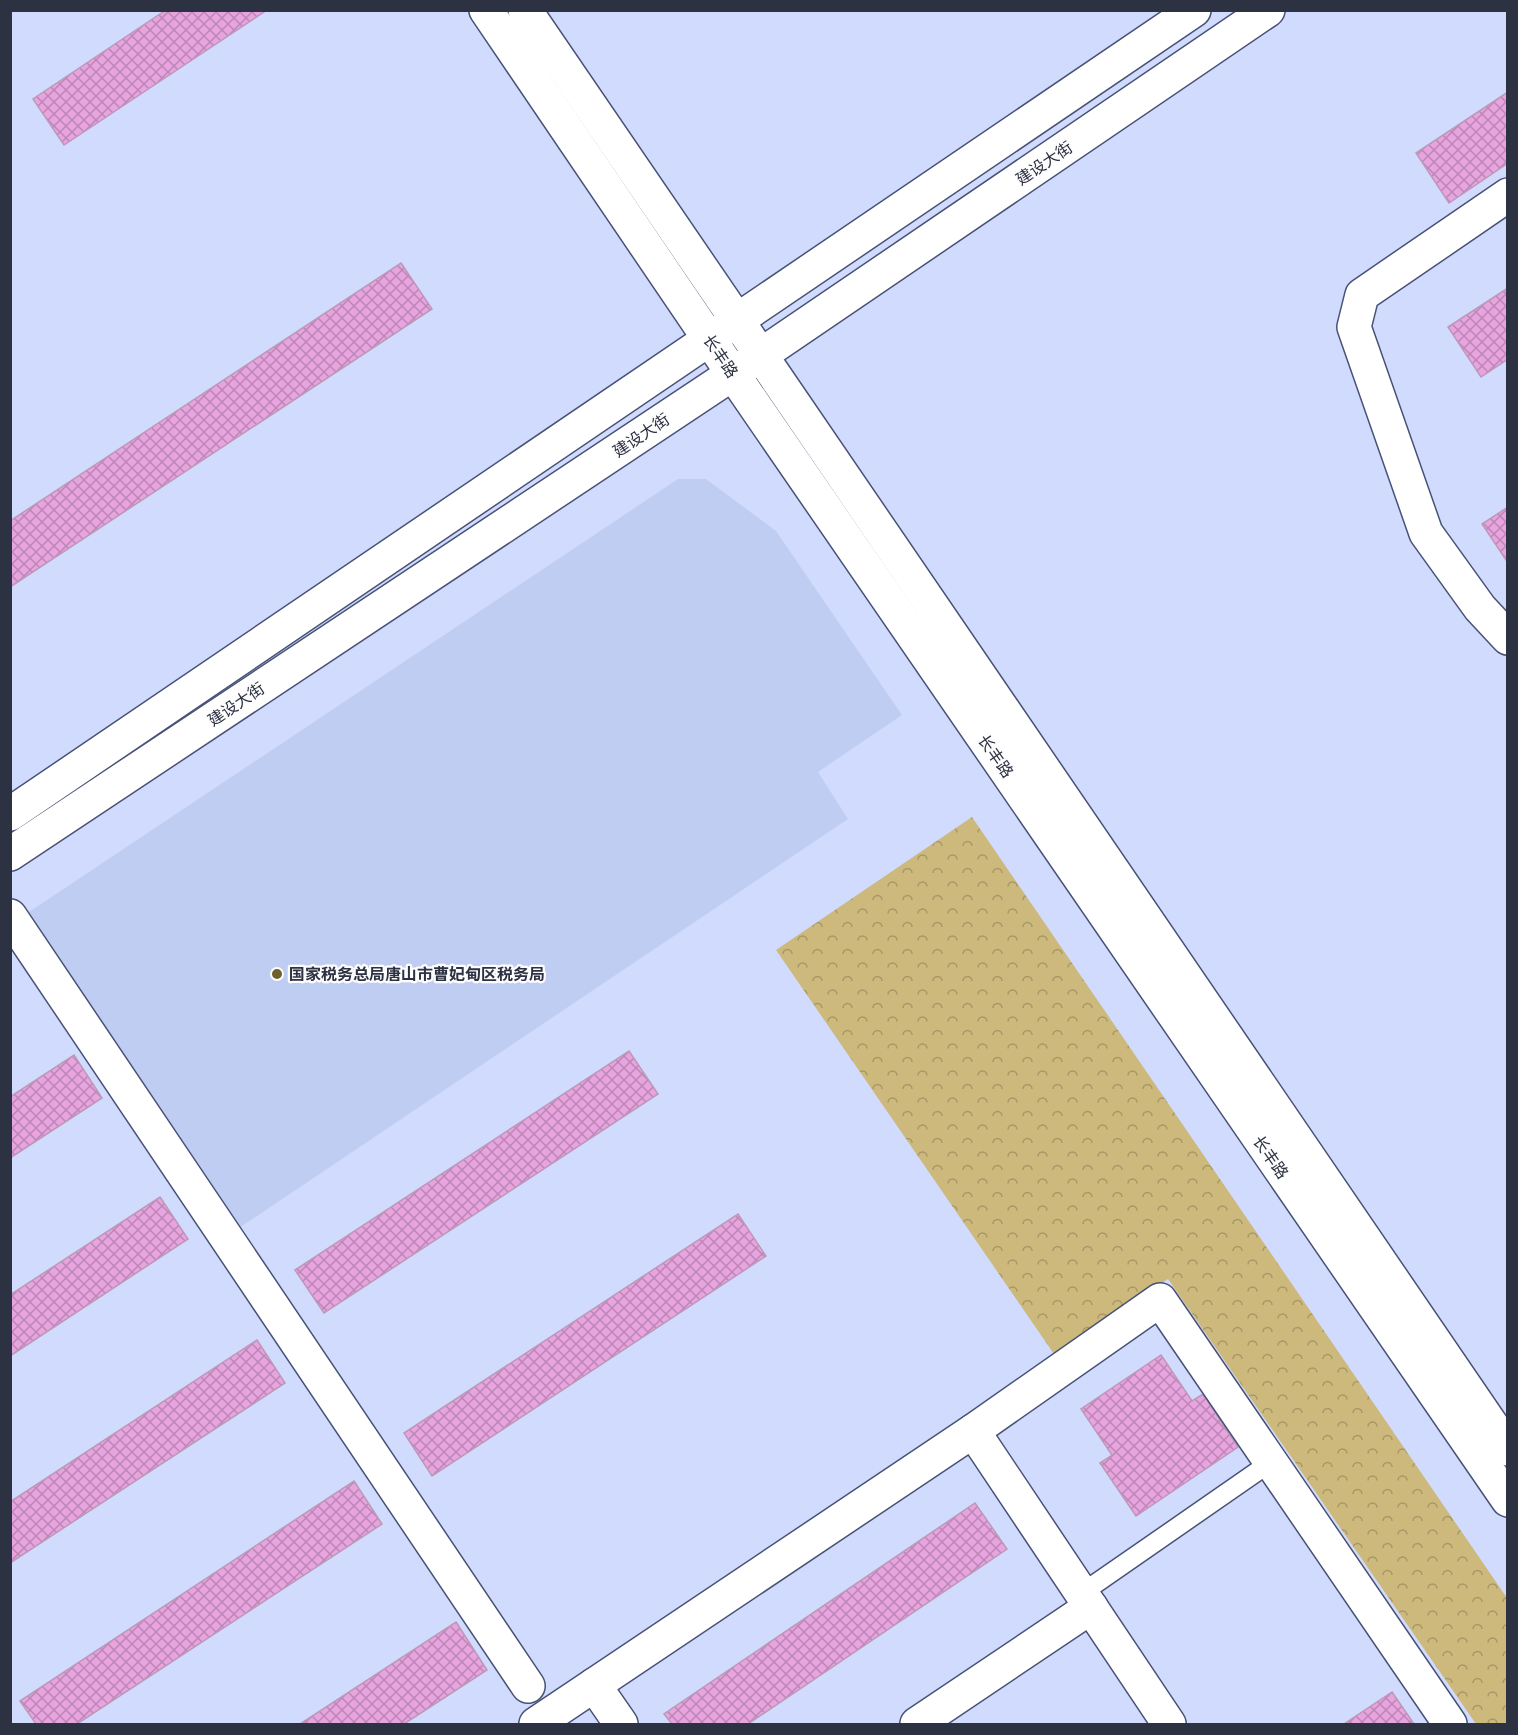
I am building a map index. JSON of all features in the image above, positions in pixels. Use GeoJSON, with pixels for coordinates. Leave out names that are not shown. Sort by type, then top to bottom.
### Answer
{"type":"FeatureCollection","features":[{"type":"Feature","properties":{"kind":"main road","name":"长丰路"},"geometry":{"type":"LineString","coordinates":[[486,10],[733,374],[1508,1500]]}},
{"type":"Feature","properties":{"kind":"main road"},"geometry":{"type":"LineString","coordinates":[[525,10],[1508,1449]]}},
{"type":"Feature","properties":{"kind":"main road"},"geometry":{"type":"LineString","coordinates":[[10,814],[1194,10]]}},
{"type":"Feature","properties":{"kind":"main road","name":"建设大街"},"geometry":{"type":"LineString","coordinates":[[10,854],[761,356],[1268,10]]}},
{"type":"Feature","properties":{"kind":"main road"},"geometry":{"type":"LineString","coordinates":[[1508,195],[1362,294],[1354,327],[1426,533],[1480,608],[1508,638]]}},
{"type":"Feature","properties":{"kind":"main road"},"geometry":{"type":"LineString","coordinates":[[10,916],[528,1686]]}},
{"type":"Feature","properties":{"kind":"main road"},"geometry":{"type":"LineString","coordinates":[[536,1725],[973,1431],[1160,1300],[1450,1725]]}},
{"type":"Feature","properties":{"kind":"main road"},"geometry":{"type":"LineString","coordinates":[[973,1431],[1169,1725]]}},
{"type":"Feature","properties":{"kind":"main road"},"geometry":{"type":"LineString","coordinates":[[917,1725],[1087,1600]]}},
{"type":"Feature","properties":{"kind":"main road"},"geometry":{"type":"LineString","coordinates":[[594,1685],[621,1725]]}},
{"type":"Feature","properties":{"kind":"lane"},"geometry":{"type":"LineString","coordinates":[[1087,1600],[1271,1462]]}},
{"type":"Feature","properties":{"kind":"shaded area"},"geometry":{"type":"Polygon","coordinates":[[[678,479],[706,479],[776,531],[902,715],[818,772],[848,819],[233,1232],[23,916],[678,479]]]}},
{"type":"Feature","properties":{"kind":"green space"},"geometry":{"type":"Polygon","coordinates":[[[972,817],[1507,1598],[1507,1724],[1476,1724],[1168,1279],[1054,1354],[776,950],[972,817]]]}},
{"type":"Feature","properties":{"kind":"building"},"geometry":{"type":"Polygon","coordinates":[[[166,10],[267,10],[64,145],[33,99],[166,10]]]}},
{"type":"Feature","properties":{"kind":"building"},"geometry":{"type":"Polygon","coordinates":[[[1508,92],[1508,163],[1449,203],[1416,153],[1508,92]]]}},
{"type":"Feature","properties":{"kind":"building"},"geometry":{"type":"Polygon","coordinates":[[[401,263],[432,309],[10,587],[10,521],[401,263]]]}},
{"type":"Feature","properties":{"kind":"building"},"geometry":{"type":"Polygon","coordinates":[[[1508,288],[1508,359],[1481,377],[1448,327],[1508,288]]]}},
{"type":"Feature","properties":{"kind":"building"},"geometry":{"type":"Polygon","coordinates":[[[1508,507],[1508,563],[1482,524],[1508,507]]]}},
{"type":"Feature","properties":{"kind":"building"},"geometry":{"type":"Polygon","coordinates":[[[629,1051],[658,1094],[324,1313],[295,1270],[629,1051]]]}},
{"type":"Feature","properties":{"kind":"building"},"geometry":{"type":"Polygon","coordinates":[[[74,1055],[102,1098],[10,1158],[10,1097],[74,1055]]]}},
{"type":"Feature","properties":{"kind":"building"},"geometry":{"type":"Polygon","coordinates":[[[160,1197],[188,1239],[10,1356],[10,1295],[160,1197]]]}},
{"type":"Feature","properties":{"kind":"building"},"geometry":{"type":"Polygon","coordinates":[[[738,1214],[766,1256],[432,1476],[404,1433],[738,1214]]]}},
{"type":"Feature","properties":{"kind":"building"},"geometry":{"type":"Polygon","coordinates":[[[257,1340],[285,1383],[10,1563],[10,1502],[257,1340]]]}},
{"type":"Feature","properties":{"kind":"building"},"geometry":{"type":"Polygon","coordinates":[[[1161,1355],[1192,1401],[1203,1394],[1238,1447],[1136,1516],[1100,1463],[1112,1455],[1081,1409],[1161,1355]]]}},
{"type":"Feature","properties":{"kind":"building"},"geometry":{"type":"Polygon","coordinates":[[[354,1481],[382,1524],[77,1724],[36,1724],[20,1701],[354,1481]]]}},
{"type":"Feature","properties":{"kind":"building"},"geometry":{"type":"Polygon","coordinates":[[[975,1503],[1007,1549],[748,1724],[672,1724],[664,1714],[975,1503]]]}},
{"type":"Feature","properties":{"kind":"building"},"geometry":{"type":"Polygon","coordinates":[[[456,1622],[487,1670],[404,1724],[300,1724],[456,1622]]]}},
{"type":"Feature","properties":{"kind":"building"},"geometry":{"type":"Polygon","coordinates":[[[1392,1692],[1414,1724],[1344,1724],[1392,1692]]]}},
{"type":"Feature","properties":{"kind":"place","name":"国家税务总局唐山市曹妃甸区税务局"},"geometry":{"type":"Point","coordinates":[277,974]}}]}
